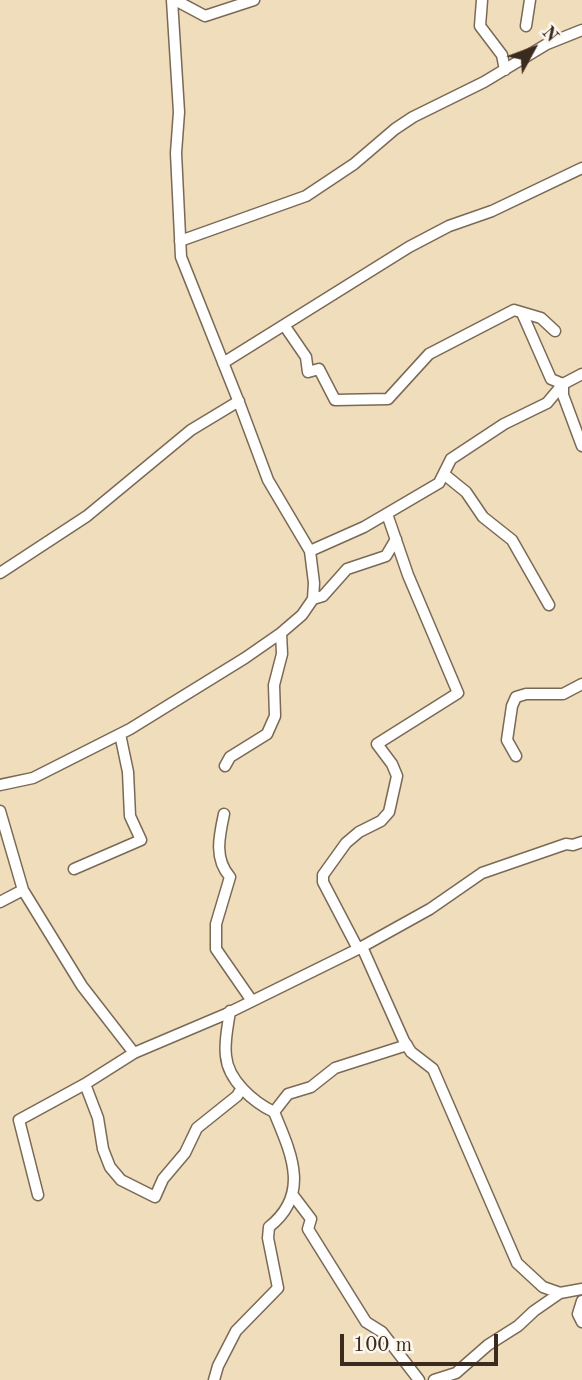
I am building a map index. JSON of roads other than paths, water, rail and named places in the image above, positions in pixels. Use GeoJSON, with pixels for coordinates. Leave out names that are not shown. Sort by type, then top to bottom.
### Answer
{"type":"FeatureCollection","features":[{"type":"Feature","properties":{"kind":"street"},"geometry":{"type":"LineString","coordinates":[[0,796],[6,784],[33,778],[120,734],[213,678],[281,633],[302,615],[313,599],[310,551],[268,480],[181,257],[176,153],[179,112],[174,0],[205,16],[254,0]]}},
{"type":"Feature","properties":{"kind":"street"},"geometry":{"type":"LineString","coordinates":[[482,0],[480,26],[502,55],[505,70]]}},
{"type":"Feature","properties":{"kind":"street"},"geometry":{"type":"LineString","coordinates":[[526,26],[530,0]]}},
{"type":"Feature","properties":{"kind":"street"},"geometry":{"type":"LineString","coordinates":[[180,241],[306,196],[354,164],[413,117],[505,70],[547,44],[582,30]]}},
{"type":"Feature","properties":{"kind":"street"},"geometry":{"type":"LineString","coordinates":[[223,363],[439,231],[492,211],[582,168]]}},
{"type":"Feature","properties":{"kind":"street"},"geometry":{"type":"LineString","coordinates":[[284,325],[306,357],[308,372],[319,369],[335,400],[388,399],[429,354],[514,310],[541,318],[555,331]]}},
{"type":"Feature","properties":{"kind":"street"},"geometry":{"type":"LineString","coordinates":[[522,313],[551,379],[563,384]]}},
{"type":"Feature","properties":{"kind":"street"},"geometry":{"type":"LineString","coordinates":[[310,551],[349,535],[439,483],[451,459],[504,424],[547,402],[563,384],[582,374]]}},
{"type":"Feature","properties":{"kind":"street"},"geometry":{"type":"LineString","coordinates":[[563,384],[563,395],[582,446]]}},
{"type":"Feature","properties":{"kind":"street"},"geometry":{"type":"LineString","coordinates":[[0,573],[88,516],[191,430],[239,401]]}},
{"type":"Feature","properties":{"kind":"street"},"geometry":{"type":"LineString","coordinates":[[445,475],[466,492],[483,517],[512,540],[549,605]]}},
{"type":"Feature","properties":{"kind":"street"},"geometry":{"type":"LineString","coordinates":[[387,514],[408,575],[458,692],[377,744],[392,764],[397,776],[389,812],[381,821],[359,832],[346,843],[323,875],[323,882],[360,948],[411,1052],[433,1069],[517,1263],[543,1287],[560,1293]]}},
{"type":"Feature","properties":{"kind":"street"},"geometry":{"type":"LineString","coordinates":[[313,599],[323,596],[347,569],[386,556],[396,539]]}},
{"type":"Feature","properties":{"kind":"street"},"geometry":{"type":"LineString","coordinates":[[225,766],[230,757],[267,734],[275,716],[274,685],[276,672],[281,665],[281,633]]}},
{"type":"Feature","properties":{"kind":"street"},"geometry":{"type":"LineString","coordinates":[[516,756],[507,740],[516,697],[526,694],[563,694],[582,684]]}},
{"type":"Feature","properties":{"kind":"street"},"geometry":{"type":"LineString","coordinates":[[74,869],[141,840],[130,816],[128,772],[120,734]]}},
{"type":"Feature","properties":{"kind":"street"},"geometry":{"type":"LineString","coordinates":[[0,811],[23,890],[82,986],[134,1053]]}},
{"type":"Feature","properties":{"kind":"street"},"geometry":{"type":"LineString","coordinates":[[224,814],[219,836],[219,857],[222,867],[230,877],[216,924],[216,949],[252,1001]]}},
{"type":"Feature","properties":{"kind":"street"},"geometry":{"type":"LineString","coordinates":[[38,1195],[19,1120],[85,1084],[134,1053],[230,1012],[360,948],[430,909],[482,873],[566,844],[582,842]]}},
{"type":"Feature","properties":{"kind":"street"},"geometry":{"type":"LineString","coordinates":[[0,902],[23,890]]}},
{"type":"Feature","properties":{"kind":"street"},"geometry":{"type":"LineString","coordinates":[[214,1380],[236,1331],[278,1289],[268,1238],[269,1227],[281,1217],[292,1194],[293,1157],[274,1112],[261,1106],[230,1073],[226,1057],[230,1012]]}},
{"type":"Feature","properties":{"kind":"street"},"geometry":{"type":"LineString","coordinates":[[274,1112],[288,1094],[310,1087],[335,1068],[407,1045]]}},
{"type":"Feature","properties":{"kind":"street"},"geometry":{"type":"LineString","coordinates":[[85,1084],[98,1118],[103,1149],[110,1167],[121,1180],[155,1197],[163,1179],[185,1153],[197,1128],[237,1096],[242,1088]]}},
{"type":"Feature","properties":{"kind":"street"},"geometry":{"type":"LineString","coordinates":[[292,1194],[311,1219],[308,1229],[366,1322],[382,1332],[419,1380]]}},
{"type":"Feature","properties":{"kind":"street"},"geometry":{"type":"LineString","coordinates":[[434,1380],[456,1373],[488,1345],[519,1326],[534,1311],[560,1293],[582,1289]]}},
{"type":"Feature","properties":{"kind":"street"},"geometry":{"type":"LineString","coordinates":[[582,1301],[578,1314],[582,1322]]}}]}
